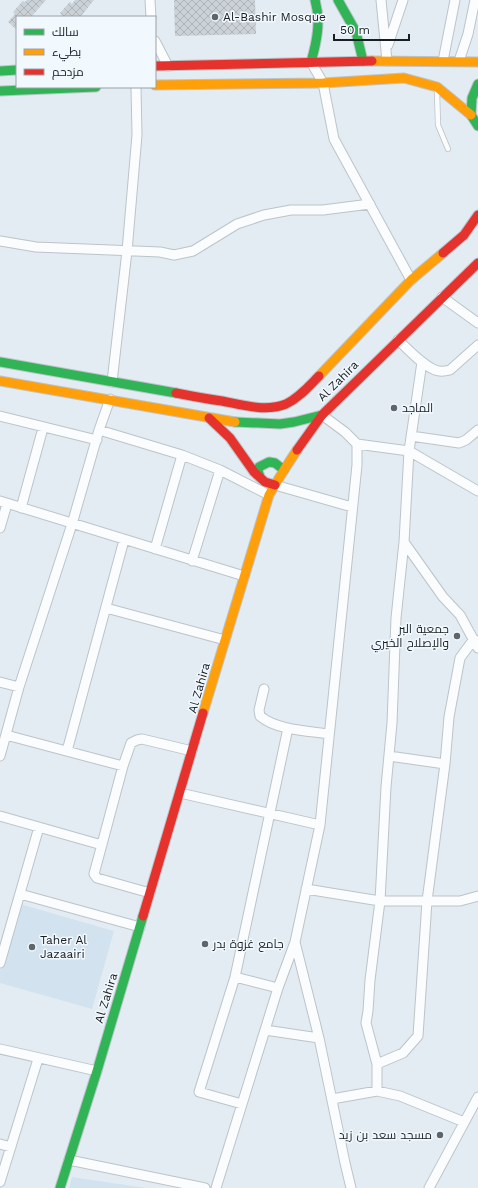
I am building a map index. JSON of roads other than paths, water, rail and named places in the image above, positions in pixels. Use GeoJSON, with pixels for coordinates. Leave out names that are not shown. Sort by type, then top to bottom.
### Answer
{"type":"FeatureCollection","features":[{"type":"Feature","properties":{"kind":"main road"},"geometry":{"type":"LineString","coordinates":[[311,62],[318,30],[318,12],[315,0]]}},
{"type":"Feature","properties":{"kind":"main road"},"geometry":{"type":"LineString","coordinates":[[338,0],[358,37],[363,61]]}},
{"type":"Feature","properties":{"kind":"main road"},"geometry":{"type":"LineString","coordinates":[[156,66],[363,61],[478,62]]}},
{"type":"Feature","properties":{"kind":"main road"},"geometry":{"type":"LineString","coordinates":[[0,71],[16,70]]}},
{"type":"Feature","properties":{"kind":"main road"},"geometry":{"type":"LineString","coordinates":[[156,85],[323,83],[404,78],[437,87],[471,115],[478,126]]}},
{"type":"Feature","properties":{"kind":"main road"},"geometry":{"type":"LineString","coordinates":[[471,115],[472,98],[478,84]]}},
{"type":"Feature","properties":{"kind":"main road"},"geometry":{"type":"LineString","coordinates":[[0,91],[72,88]]}},
{"type":"Feature","properties":{"kind":"main road","name":"Al Zahira"},"geometry":{"type":"LineString","coordinates":[[112,382],[253,407],[272,407],[289,403],[296,399],[305,390],[411,280],[464,235],[478,215]]}},
{"type":"Feature","properties":{"kind":"main road","name":"Al Zahira"},"geometry":{"type":"LineString","coordinates":[[60,1188],[97,1071],[244,576],[270,496],[284,470],[322,414],[478,263]]}},
{"type":"Feature","properties":{"kind":"main road"},"geometry":{"type":"LineString","coordinates":[[0,362],[112,382]]}},
{"type":"Feature","properties":{"kind":"main road"},"geometry":{"type":"LineString","coordinates":[[0,381],[110,399],[209,418],[247,423],[280,424],[294,422],[322,414]]}},
{"type":"Feature","properties":{"kind":"main road"},"geometry":{"type":"LineString","coordinates":[[209,418],[230,438],[254,472],[265,482],[275,485]]}},
{"type":"Feature","properties":{"kind":"main road"},"geometry":{"type":"LineString","coordinates":[[260,478],[258,471],[259,467],[266,462],[278,464],[284,470]]}},
{"type":"Feature","properties":{"kind":"street"},"geometry":{"type":"LineString","coordinates":[[150,0],[151,16]]}},
{"type":"Feature","properties":{"kind":"street"},"geometry":{"type":"LineString","coordinates":[[381,0],[387,61]]}},
{"type":"Feature","properties":{"kind":"street"},"geometry":{"type":"LineString","coordinates":[[386,48],[403,0]]}},
{"type":"Feature","properties":{"kind":"street"},"geometry":{"type":"LineString","coordinates":[[443,61],[455,0]]}},
{"type":"Feature","properties":{"kind":"street"},"geometry":{"type":"LineString","coordinates":[[459,61],[468,34],[475,0]]}},
{"type":"Feature","properties":{"kind":"street"},"geometry":{"type":"LineString","coordinates":[[156,43],[168,66]]}},
{"type":"Feature","properties":{"kind":"street"},"geometry":{"type":"LineString","coordinates":[[311,62],[323,83],[334,139],[411,280]]}},
{"type":"Feature","properties":{"kind":"street"},"geometry":{"type":"LineString","coordinates":[[112,382],[127,251],[137,135],[136,88]]}},
{"type":"Feature","properties":{"kind":"street"},"geometry":{"type":"LineString","coordinates":[[0,241],[36,247],[160,252],[174,255],[193,251],[237,224],[264,215],[291,210],[323,210],[370,204]]}},
{"type":"Feature","properties":{"kind":"street"},"geometry":{"type":"LineString","coordinates":[[442,297],[478,323]]}},
{"type":"Feature","properties":{"kind":"street"},"geometry":{"type":"LineString","coordinates":[[398,340],[422,362],[436,370],[445,371],[450,370],[478,345]]}},
{"type":"Feature","properties":{"kind":"street"},"geometry":{"type":"LineString","coordinates":[[377,1091],[377,1064],[366,1023],[380,901],[386,787],[392,723],[396,618],[404,542],[409,451],[422,362]]}},
{"type":"Feature","properties":{"kind":"street"},"geometry":{"type":"LineString","coordinates":[[0,756],[19,687],[72,524],[99,430],[110,399]]}},
{"type":"Feature","properties":{"kind":"street"},"geometry":{"type":"LineString","coordinates":[[322,414],[345,432],[357,444],[409,451],[478,491]]}},
{"type":"Feature","properties":{"kind":"street"},"geometry":{"type":"LineString","coordinates":[[0,416],[43,428],[96,440]]}},
{"type":"Feature","properties":{"kind":"street"},"geometry":{"type":"LineString","coordinates":[[21,508],[43,428]]}},
{"type":"Feature","properties":{"kind":"street"},"geometry":{"type":"LineString","coordinates":[[99,430],[182,454],[220,470],[270,496]]}},
{"type":"Feature","properties":{"kind":"street"},"geometry":{"type":"LineString","coordinates":[[411,436],[459,443],[466,440],[478,430]]}},
{"type":"Feature","properties":{"kind":"street"},"geometry":{"type":"LineString","coordinates":[[216,1188],[278,988],[295,942],[320,826],[357,465],[357,444]]}},
{"type":"Feature","properties":{"kind":"street"},"geometry":{"type":"LineString","coordinates":[[155,549],[182,454]]}},
{"type":"Feature","properties":{"kind":"street"},"geometry":{"type":"LineString","coordinates":[[192,561],[220,470]]}},
{"type":"Feature","properties":{"kind":"street"},"geometry":{"type":"LineString","coordinates":[[275,485],[352,507]]}},
{"type":"Feature","properties":{"kind":"street"},"geometry":{"type":"LineString","coordinates":[[0,528],[4,502],[244,576]]}},
{"type":"Feature","properties":{"kind":"street"},"geometry":{"type":"LineString","coordinates":[[67,751],[124,540]]}},
{"type":"Feature","properties":{"kind":"street"},"geometry":{"type":"LineString","coordinates":[[404,542],[443,597],[460,615],[478,648]]}},
{"type":"Feature","properties":{"kind":"street"},"geometry":{"type":"LineString","coordinates":[[106,608],[226,640]]}},
{"type":"Feature","properties":{"kind":"street"},"geometry":{"type":"LineString","coordinates":[[377,1064],[403,1053],[418,1036],[427,901],[445,764],[449,718],[460,658],[474,639]]}},
{"type":"Feature","properties":{"kind":"street"},"geometry":{"type":"LineString","coordinates":[[0,682],[19,687]]}},
{"type":"Feature","properties":{"kind":"street"},"geometry":{"type":"LineString","coordinates":[[264,689],[259,710],[260,716],[266,722],[288,728],[329,734]]}},
{"type":"Feature","properties":{"kind":"street"},"geometry":{"type":"LineString","coordinates":[[242,1104],[198,1092],[235,977],[288,728]]}},
{"type":"Feature","properties":{"kind":"street"},"geometry":{"type":"LineString","coordinates":[[6,735],[123,766]]}},
{"type":"Feature","properties":{"kind":"street"},"geometry":{"type":"LineString","coordinates":[[150,893],[97,878],[94,874],[123,766],[132,743],[137,740],[192,751]]}},
{"type":"Feature","properties":{"kind":"street"},"geometry":{"type":"LineString","coordinates":[[389,756],[445,764]]}},
{"type":"Feature","properties":{"kind":"street"},"geometry":{"type":"LineString","coordinates":[[180,792],[320,826]]}},
{"type":"Feature","properties":{"kind":"street"},"geometry":{"type":"LineString","coordinates":[[0,816],[102,845]]}},
{"type":"Feature","properties":{"kind":"street"},"geometry":{"type":"LineString","coordinates":[[0,963],[39,827]]}},
{"type":"Feature","properties":{"kind":"street"},"geometry":{"type":"LineString","coordinates":[[306,889],[380,901],[460,901],[478,896]]}},
{"type":"Feature","properties":{"kind":"street"},"geometry":{"type":"LineString","coordinates":[[20,894],[140,927]]}},
{"type":"Feature","properties":{"kind":"street"},"geometry":{"type":"LineString","coordinates":[[295,942],[319,1038],[351,1188]]}},
{"type":"Feature","properties":{"kind":"street"},"geometry":{"type":"LineString","coordinates":[[235,977],[278,988]]}},
{"type":"Feature","properties":{"kind":"street"},"geometry":{"type":"LineString","coordinates":[[265,1030],[319,1038]]}},
{"type":"Feature","properties":{"kind":"street"},"geometry":{"type":"LineString","coordinates":[[0,1049],[97,1071]]}},
{"type":"Feature","properties":{"kind":"street"},"geometry":{"type":"LineString","coordinates":[[0,1182],[38,1058]]}},
{"type":"Feature","properties":{"kind":"street"},"geometry":{"type":"LineString","coordinates":[[332,1099],[377,1091],[400,1096],[464,1122]]}},
{"type":"Feature","properties":{"kind":"street"},"geometry":{"type":"LineString","coordinates":[[429,1188],[478,1097]]}},
{"type":"Feature","properties":{"kind":"street"},"geometry":{"type":"LineString","coordinates":[[0,1144],[11,1147]]}},
{"type":"Feature","properties":{"kind":"street"},"geometry":{"type":"LineString","coordinates":[[69,1160],[205,1188]]}},
{"type":"Feature","properties":{"kind":"lane"},"geometry":{"type":"LineString","coordinates":[[437,87],[438,125],[448,149]]}},
{"type":"Feature","properties":{"kind":"place","name":"Al-Bashir Mosque"},"geometry":{"type":"Point","coordinates":[215,17]}},
{"type":"Feature","properties":{"kind":"place","name":"الماجد"},"geometry":{"type":"Point","coordinates":[394,408]}},
{"type":"Feature","properties":{"kind":"place","name":"جمعية البر والإصلاح الخيري"},"geometry":{"type":"Point","coordinates":[457,636]}},
{"type":"Feature","properties":{"kind":"place","name":"جامع غزوة بدر"},"geometry":{"type":"Point","coordinates":[205,944]}},
{"type":"Feature","properties":{"kind":"place","name":"Taher Al Jazaairi"},"geometry":{"type":"Point","coordinates":[32,947]}},
{"type":"Feature","properties":{"kind":"place","name":"مسجد سعد بن زيد"},"geometry":{"type":"Point","coordinates":[440,1135]}}]}
